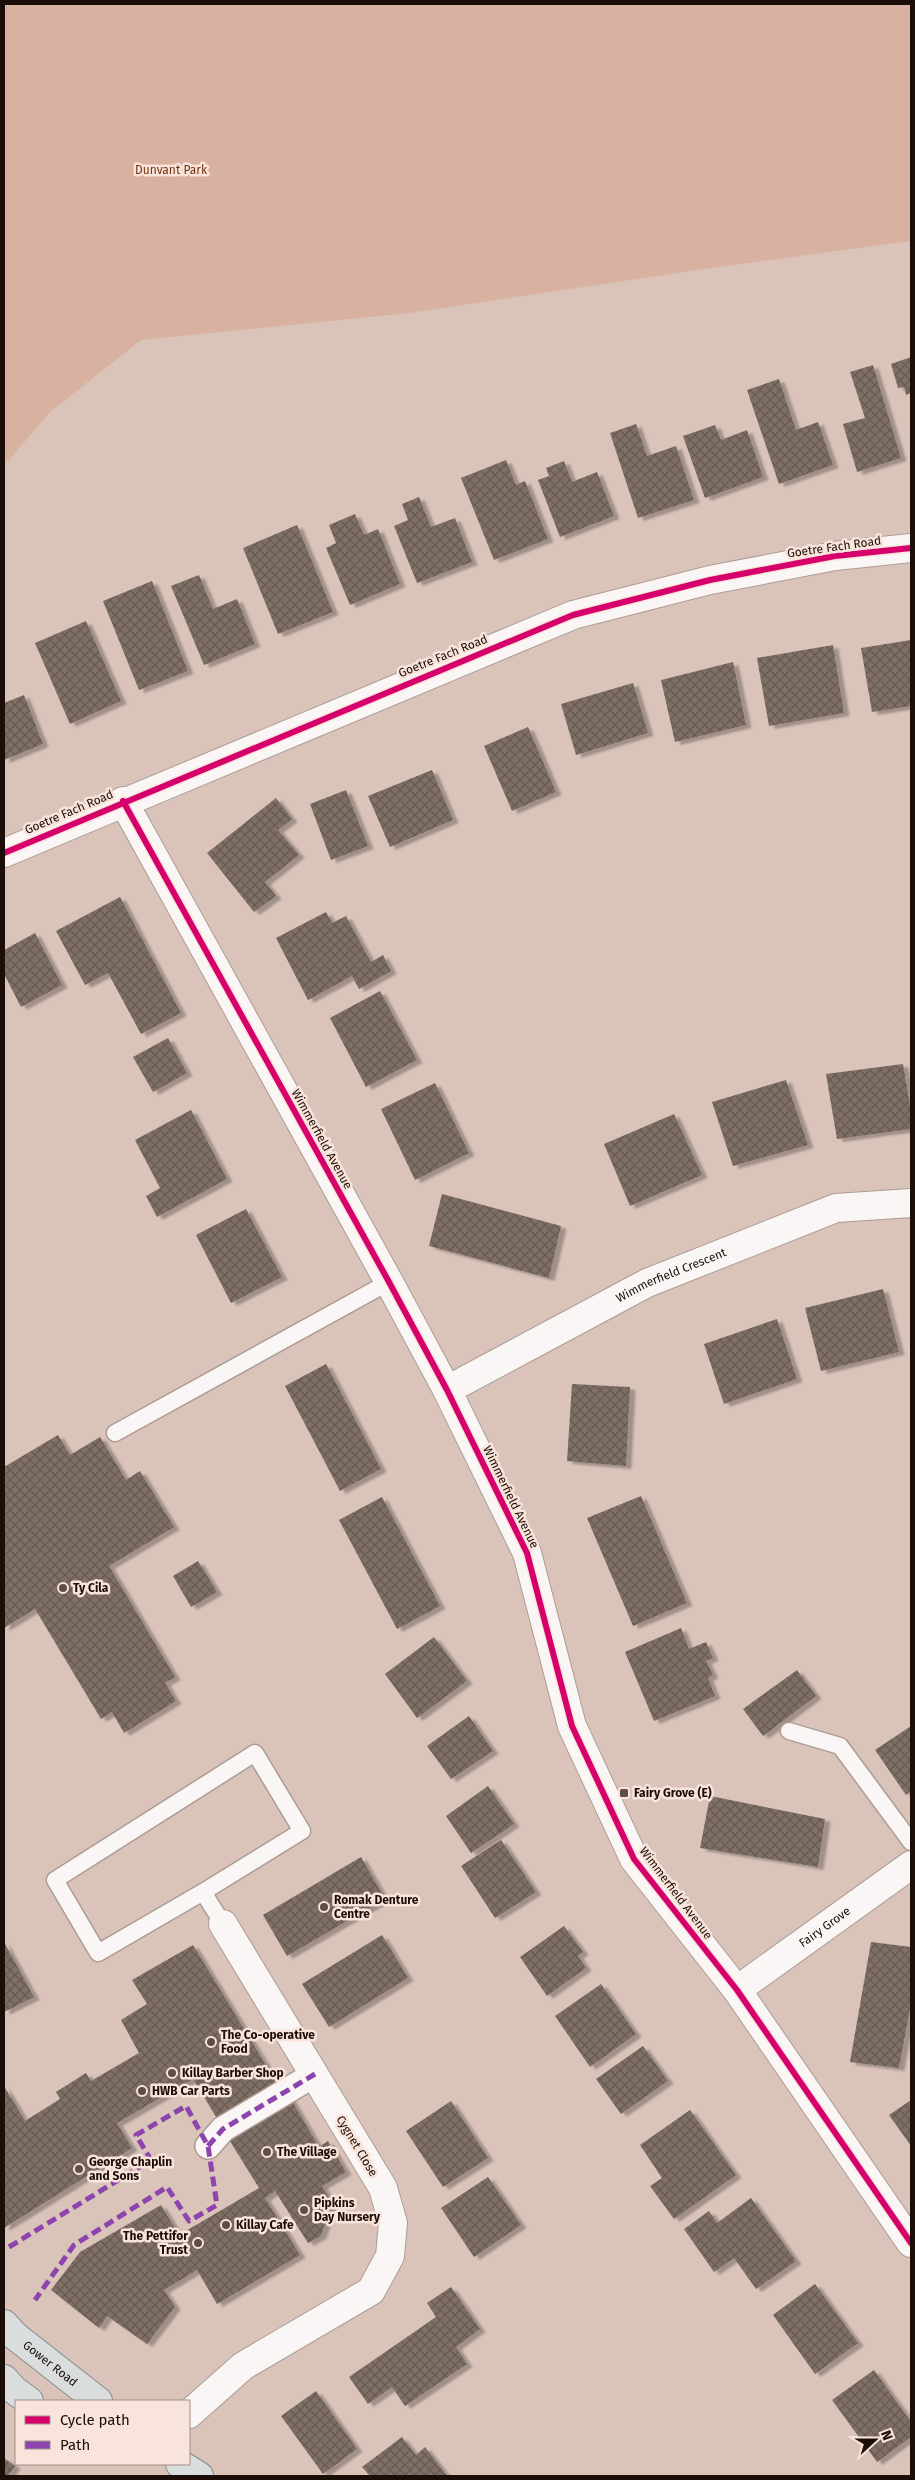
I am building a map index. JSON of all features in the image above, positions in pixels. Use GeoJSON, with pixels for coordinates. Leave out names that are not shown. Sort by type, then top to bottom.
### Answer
{"type":"FeatureCollection","features":[{"type":"Feature","properties":{"kind":"main road","name":"Gower Road"},"geometry":{"type":"LineString","coordinates":[[4,2324],[15,2336],[97,2400]]}},
{"type":"Feature","properties":{"kind":"main road"},"geometry":{"type":"LineString","coordinates":[[4,2379],[14,2390],[29,2400]]}},
{"type":"Feature","properties":{"kind":"main road"},"geometry":{"type":"LineString","coordinates":[[182,2465],[199,2476]]}},
{"type":"Feature","properties":{"kind":"street","name":"Goetre Fach Road"},"geometry":{"type":"LineString","coordinates":[[4,853],[123,801],[574,615],[710,580],[835,556],[911,548]]}},
{"type":"Feature","properties":{"kind":"street","name":"Wimmerfield Avenue"},"geometry":{"type":"LineString","coordinates":[[123,801],[389,1282],[447,1390],[527,1553],[572,1726],[634,1859],[737,1990],[911,2243]]}},
{"type":"Feature","properties":{"kind":"street","name":"Wimmerfield Crescent"},"geometry":{"type":"LineString","coordinates":[[447,1390],[656,1280],[836,1208],[911,1203]]}},
{"type":"Feature","properties":{"kind":"street","name":"Fairy Grove"},"geometry":{"type":"LineString","coordinates":[[737,1990],[911,1865]]}},
{"type":"Feature","properties":{"kind":"street","name":"Cygnet Close"},"geometry":{"type":"LineString","coordinates":[[190,2413],[243,2366],[371,2291],[390,2256],[393,2223],[382,2188],[223,1924]]}},
{"type":"Feature","properties":{"kind":"street"},"geometry":{"type":"LineString","coordinates":[[208,2146],[223,2129],[315,2074]]}},
{"type":"Feature","properties":{"kind":"lane"},"geometry":{"type":"LineString","coordinates":[[115,1433],[389,1282]]}},
{"type":"Feature","properties":{"kind":"lane"},"geometry":{"type":"LineString","coordinates":[[789,1731],[840,1746],[911,1842]]}},
{"type":"Feature","properties":{"kind":"lane"},"geometry":{"type":"LineString","coordinates":[[255,1753],[302,1832],[203,1892],[98,1953],[55,1880],[255,1753]]}},
{"type":"Feature","properties":{"kind":"lane"},"geometry":{"type":"LineString","coordinates":[[203,1892],[223,1924]]}},
{"type":"Feature","properties":{"kind":"green space","name":"Dunvant Park"},"geometry":{"type":"Polygon","coordinates":[[[4,4],[911,4],[911,241],[711,268],[410,313],[141,340],[51,411],[9,460],[4,462],[4,4]]]}},
{"type":"Feature","properties":{"kind":"building"},"geometry":{"type":"Polygon","coordinates":[[[911,357],[911,393],[906,395],[904,387],[898,388],[891,364],[911,357]]]}},
{"type":"Feature","properties":{"kind":"building"},"geometry":{"type":"Polygon","coordinates":[[[873,365],[901,458],[857,472],[843,424],[865,418],[850,372],[873,365]]]}},
{"type":"Feature","properties":{"kind":"building"},"geometry":{"type":"Polygon","coordinates":[[[779,379],[796,430],[818,422],[833,465],[779,484],[747,390],[779,379]]]}},
{"type":"Feature","properties":{"kind":"building"},"geometry":{"type":"Polygon","coordinates":[[[636,424],[647,456],[676,446],[694,500],[638,518],[610,433],[636,424]]]}},
{"type":"Feature","properties":{"kind":"building"},"geometry":{"type":"Polygon","coordinates":[[[715,425],[721,440],[747,430],[763,477],[705,498],[683,436],[715,425]]]}},
{"type":"Feature","properties":{"kind":"building"},"geometry":{"type":"Polygon","coordinates":[[[506,460],[516,485],[525,481],[548,539],[494,560],[461,478],[506,460]]]}},
{"type":"Feature","properties":{"kind":"building"},"geometry":{"type":"Polygon","coordinates":[[[564,461],[572,482],[597,472],[614,516],[560,537],[538,480],[549,476],[546,468],[564,461]]]}},
{"type":"Feature","properties":{"kind":"building"},"geometry":{"type":"Polygon","coordinates":[[[419,497],[431,527],[455,518],[472,562],[417,583],[394,526],[408,520],[402,504],[419,497]]]}},
{"type":"Feature","properties":{"kind":"building"},"geometry":{"type":"Polygon","coordinates":[[[355,514],[364,535],[378,529],[400,584],[350,605],[326,548],[336,543],[329,525],[355,514]]]}},
{"type":"Feature","properties":{"kind":"building"},"geometry":{"type":"Polygon","coordinates":[[[297,525],[333,612],[278,634],[243,548],[297,525]]]}},
{"type":"Feature","properties":{"kind":"building"},"geometry":{"type":"Polygon","coordinates":[[[199,575],[213,609],[237,599],[255,644],[204,665],[171,586],[199,575]]]}},
{"type":"Feature","properties":{"kind":"building"},"geometry":{"type":"Polygon","coordinates":[[[152,581],[188,671],[139,690],[103,601],[152,581]]]}},
{"type":"Feature","properties":{"kind":"building"},"geometry":{"type":"Polygon","coordinates":[[[86,621],[121,701],[70,724],[35,643],[86,621]]]}},
{"type":"Feature","properties":{"kind":"building"},"geometry":{"type":"Polygon","coordinates":[[[911,640],[911,706],[872,712],[861,648],[911,640]]]}},
{"type":"Feature","properties":{"kind":"building"},"geometry":{"type":"Polygon","coordinates":[[[833,645],[844,713],[769,726],[757,658],[833,645]]]}},
{"type":"Feature","properties":{"kind":"building"},"geometry":{"type":"Polygon","coordinates":[[[733,662],[746,725],[675,742],[661,680],[733,662]]]}},
{"type":"Feature","properties":{"kind":"building"},"geometry":{"type":"Polygon","coordinates":[[[633,683],[648,733],[576,755],[561,704],[633,683]]]}},
{"type":"Feature","properties":{"kind":"building"},"geometry":{"type":"Polygon","coordinates":[[[24,695],[43,744],[4,760],[4,703],[24,695]]]}},
{"type":"Feature","properties":{"kind":"building"},"geometry":{"type":"Polygon","coordinates":[[[528,727],[556,792],[512,811],[484,746],[528,727]]]}},
{"type":"Feature","properties":{"kind":"building"},"geometry":{"type":"Polygon","coordinates":[[[432,770],[453,820],[390,847],[368,796],[432,770]]]}},
{"type":"Feature","properties":{"kind":"building"},"geometry":{"type":"Polygon","coordinates":[[[346,790],[368,846],[331,860],[310,804],[346,790]]]}},
{"type":"Feature","properties":{"kind":"building"},"geometry":{"type":"Polygon","coordinates":[[[276,798],[292,819],[278,830],[299,855],[265,882],[276,896],[254,912],[207,853],[276,798]]]}},
{"type":"Feature","properties":{"kind":"building"},"geometry":{"type":"Polygon","coordinates":[[[120,897],[181,1013],[141,1034],[108,973],[85,985],[56,931],[120,897]]]}},
{"type":"Feature","properties":{"kind":"building"},"geometry":{"type":"Polygon","coordinates":[[[326,912],[332,923],[346,916],[371,962],[383,955],[391,971],[359,989],[352,976],[308,1000],[276,938],[326,912]]]}},
{"type":"Feature","properties":{"kind":"building"},"geometry":{"type":"Polygon","coordinates":[[[35,933],[62,985],[21,1007],[4,974],[4,950],[35,933]]]}},
{"type":"Feature","properties":{"kind":"building"},"geometry":{"type":"Polygon","coordinates":[[[380,991],[417,1060],[366,1087],[330,1018],[380,991]]]}},
{"type":"Feature","properties":{"kind":"building"},"geometry":{"type":"Polygon","coordinates":[[[168,1038],[187,1073],[153,1092],[133,1057],[168,1038]]]}},
{"type":"Feature","properties":{"kind":"building"},"geometry":{"type":"Polygon","coordinates":[[[903,1064],[911,1111],[911,1129],[837,1139],[826,1074],[903,1064]]]}},
{"type":"Feature","properties":{"kind":"building"},"geometry":{"type":"Polygon","coordinates":[[[786,1080],[808,1145],[733,1166],[712,1102],[786,1080]]]}},
{"type":"Feature","properties":{"kind":"building"},"geometry":{"type":"Polygon","coordinates":[[[435,1083],[469,1153],[415,1180],[381,1109],[435,1083]]]}},
{"type":"Feature","properties":{"kind":"building"},"geometry":{"type":"Polygon","coordinates":[[[191,1110],[227,1179],[157,1217],[146,1196],[160,1188],[135,1140],[191,1110]]]}},
{"type":"Feature","properties":{"kind":"building"},"geometry":{"type":"Polygon","coordinates":[[[674,1114],[702,1175],[630,1206],[604,1144],[674,1114]]]}},
{"type":"Feature","properties":{"kind":"building"},"geometry":{"type":"Polygon","coordinates":[[[442,1194],[561,1226],[549,1278],[429,1246],[442,1194]]]}},
{"type":"Feature","properties":{"kind":"building"},"geometry":{"type":"Polygon","coordinates":[[[246,1209],[282,1277],[231,1303],[196,1235],[246,1209]]]}},
{"type":"Feature","properties":{"kind":"building"},"geometry":{"type":"Polygon","coordinates":[[[883,1289],[899,1352],[821,1371],[805,1308],[883,1289]]]}},
{"type":"Feature","properties":{"kind":"building"},"geometry":{"type":"Polygon","coordinates":[[[777,1319],[797,1379],[724,1404],[704,1344],[777,1319]]]}},
{"type":"Feature","properties":{"kind":"building"},"geometry":{"type":"Polygon","coordinates":[[[326,1364],[381,1469],[340,1491],[285,1386],[326,1364]]]}},
{"type":"Feature","properties":{"kind":"building"},"geometry":{"type":"Polygon","coordinates":[[[572,1384],[630,1387],[626,1466],[567,1461],[572,1384]]]}},
{"type":"Feature","properties":{"kind":"building","name":"Ty Cila"},"geometry":{"type":"Polygon","coordinates":[[[58,1435],[70,1455],[100,1437],[126,1480],[140,1471],[174,1527],[109,1566],[175,1677],[165,1683],[176,1701],[124,1733],[112,1712],[101,1719],[35,1609],[4,1628],[4,1467],[58,1435]]]}},
{"type":"Feature","properties":{"kind":"building"},"geometry":{"type":"Polygon","coordinates":[[[641,1496],[687,1603],[633,1626],[587,1518],[641,1496]]]}},
{"type":"Feature","properties":{"kind":"building"},"geometry":{"type":"Polygon","coordinates":[[[382,1497],[440,1606],[397,1629],[339,1520],[382,1497]]]}},
{"type":"Feature","properties":{"kind":"building"},"geometry":{"type":"Polygon","coordinates":[[[198,1561],[217,1592],[191,1607],[173,1576],[198,1561]]]}},
{"type":"Feature","properties":{"kind":"building"},"geometry":{"type":"Polygon","coordinates":[[[681,1628],[689,1649],[706,1642],[713,1658],[706,1661],[713,1675],[708,1678],[715,1696],[654,1721],[625,1652],[681,1628]]]}},
{"type":"Feature","properties":{"kind":"building"},"geometry":{"type":"Polygon","coordinates":[[[434,1637],[467,1681],[417,1718],[385,1674],[434,1637]]]}},
{"type":"Feature","properties":{"kind":"building"},"geometry":{"type":"Polygon","coordinates":[[[797,1670],[816,1696],[763,1736],[743,1709],[797,1670]]]}},
{"type":"Feature","properties":{"kind":"building"},"geometry":{"type":"Polygon","coordinates":[[[469,1716],[493,1751],[451,1779],[427,1746],[469,1716]]]}},
{"type":"Feature","properties":{"kind":"building"},"geometry":{"type":"Polygon","coordinates":[[[911,1726],[911,1791],[906,1795],[875,1750],[911,1726]]]}},
{"type":"Feature","properties":{"kind":"building"},"geometry":{"type":"Polygon","coordinates":[[[488,1786],[514,1824],[471,1853],[446,1816],[488,1786]]]}},
{"type":"Feature","properties":{"kind":"building"},"geometry":{"type":"Polygon","coordinates":[[[710,1796],[825,1819],[818,1867],[700,1848],[710,1796]]]}},
{"type":"Feature","properties":{"kind":"building"},"geometry":{"type":"Polygon","coordinates":[[[501,1840],[536,1892],[495,1918],[461,1866],[501,1840]]]}},
{"type":"Feature","properties":{"kind":"building","name":"Romak Denture Centre"},"geometry":{"type":"Polygon","coordinates":[[[361,1857],[385,1899],[287,1956],[263,1915],[361,1857]]]}},
{"type":"Feature","properties":{"kind":"building"},"geometry":{"type":"Polygon","coordinates":[[[564,1926],[583,1952],[578,1956],[586,1968],[547,1996],[520,1957],[564,1926]]]}},
{"type":"Feature","properties":{"kind":"building","name":"Romak Denture Centre"},"geometry":{"type":"Polygon","coordinates":[[[382,1935],[408,1978],[329,2027],[302,1984],[382,1935]]]}},
{"type":"Feature","properties":{"kind":"building"},"geometry":{"type":"Polygon","coordinates":[[[4,1942],[34,1997],[4,2012],[4,1942]]]}},
{"type":"Feature","properties":{"kind":"building"},"geometry":{"type":"Polygon","coordinates":[[[871,1942],[911,1947],[911,2003],[899,2068],[850,2062],[871,1942]]]}},
{"type":"Feature","properties":{"kind":"building"},"geometry":{"type":"Polygon","coordinates":[[[193,1945],[280,2088],[221,2125],[193,2079],[117,2123],[132,2148],[4,2228],[4,2086],[25,2121],[60,2099],[56,2092],[86,2073],[91,2081],[139,2053],[121,2020],[147,2004],[132,1980],[193,1945]]]}},
{"type":"Feature","properties":{"kind":"building"},"geometry":{"type":"Polygon","coordinates":[[[601,1984],[636,2034],[590,2067],[555,2016],[601,1984]]]}},
{"type":"Feature","properties":{"kind":"building"},"geometry":{"type":"Polygon","coordinates":[[[643,2046],[668,2081],[621,2114],[596,2079],[643,2046]]]}},
{"type":"Feature","properties":{"kind":"building"},"geometry":{"type":"Polygon","coordinates":[[[289,2096],[319,2147],[328,2141],[346,2172],[322,2186],[332,2202],[321,2236],[308,2243],[275,2191],[265,2198],[300,2255],[217,2304],[197,2270],[164,2290],[175,2307],[147,2344],[107,2316],[99,2328],[51,2290],[80,2252],[161,2205],[179,2235],[259,2188],[225,2133],[289,2096]]]}},
{"type":"Feature","properties":{"kind":"building"},"geometry":{"type":"Polygon","coordinates":[[[911,2100],[911,2146],[889,2115],[911,2100]]]}},
{"type":"Feature","properties":{"kind":"building"},"geometry":{"type":"Polygon","coordinates":[[[451,2101],[488,2158],[443,2187],[406,2131],[451,2101]]]}},
{"type":"Feature","properties":{"kind":"building"},"geometry":{"type":"Polygon","coordinates":[[[690,2110],[736,2175],[674,2219],[650,2186],[662,2178],[640,2145],[690,2110]]]}},
{"type":"Feature","properties":{"kind":"building"},"geometry":{"type":"Polygon","coordinates":[[[488,2177],[521,2225],[474,2257],[441,2208],[488,2177]]]}},
{"type":"Feature","properties":{"kind":"building"},"geometry":{"type":"Polygon","coordinates":[[[751,2198],[796,2261],[756,2289],[734,2258],[714,2272],[684,2229],[709,2211],[717,2223],[751,2198]]]}},
{"type":"Feature","properties":{"kind":"building"},"geometry":{"type":"Polygon","coordinates":[[[815,2284],[858,2343],[815,2374],[773,2315],[815,2284]]]}},
{"type":"Feature","properties":{"kind":"building"},"geometry":{"type":"Polygon","coordinates":[[[451,2287],[480,2329],[456,2347],[467,2364],[405,2406],[392,2387],[368,2404],[349,2377],[436,2317],[427,2303],[451,2287]]]}},
{"type":"Feature","properties":{"kind":"building"},"geometry":{"type":"Polygon","coordinates":[[[874,2370],[911,2422],[911,2437],[877,2462],[832,2400],[874,2370]]]}},
{"type":"Feature","properties":{"kind":"building"},"geometry":{"type":"Polygon","coordinates":[[[316,2391],[357,2449],[323,2474],[281,2416],[316,2391]]]}},
{"type":"Feature","properties":{"kind":"building"},"geometry":{"type":"Polygon","coordinates":[[[402,2437],[416,2455],[425,2447],[447,2476],[370,2476],[362,2467],[402,2437]]]}},
{"type":"Feature","properties":{"kind":"building"},"geometry":{"type":"Polygon","coordinates":[[[4,2458],[15,2466],[8,2476],[4,2476],[4,2458]]]}},
{"type":"Feature","properties":{"kind":"marked path"},"geometry":{"type":"LineString","coordinates":[[208,2146],[223,2129],[315,2074]]}},
{"type":"Feature","properties":{"kind":"marked path"},"geometry":{"type":"LineString","coordinates":[[9,2247],[151,2160],[136,2135],[186,2106],[208,2146],[217,2205],[189,2221],[167,2187],[74,2245],[35,2300]]}},
{"type":"Feature","properties":{"kind":"cycle path"},"geometry":{"type":"LineString","coordinates":[[4,853],[573,615],[710,580],[835,556],[911,548]]}},
{"type":"Feature","properties":{"kind":"cycle path"},"geometry":{"type":"LineString","coordinates":[[123,801],[389,1282],[447,1390],[527,1553],[572,1726],[634,1859],[737,1990],[911,2243]]}},
{"type":"Feature","properties":{"kind":"place","name":"Ty Cila"},"geometry":{"type":"Point","coordinates":[63,1588]}},
{"type":"Feature","properties":{"kind":"place","name":"Fairy Grove (E)"},"geometry":{"type":"Point","coordinates":[624,1793]}},
{"type":"Feature","properties":{"kind":"place","name":"Romak Denture Centre"},"geometry":{"type":"Point","coordinates":[324,1907]}},
{"type":"Feature","properties":{"kind":"place","name":"The Co-operative Food"},"geometry":{"type":"Point","coordinates":[211,2042]}},
{"type":"Feature","properties":{"kind":"place","name":"Killay Barber Shop"},"geometry":{"type":"Point","coordinates":[172,2073]}},
{"type":"Feature","properties":{"kind":"place","name":"HWB Car Parts"},"geometry":{"type":"Point","coordinates":[142,2091]}},
{"type":"Feature","properties":{"kind":"place","name":"The Village"},"geometry":{"type":"Point","coordinates":[267,2152]}},
{"type":"Feature","properties":{"kind":"place","name":"George Chaplin and Sons"},"geometry":{"type":"Point","coordinates":[79,2169]}},
{"type":"Feature","properties":{"kind":"place","name":"Pipkins Day Nursery"},"geometry":{"type":"Point","coordinates":[304,2210]}},
{"type":"Feature","properties":{"kind":"place","name":"Killay Cafe"},"geometry":{"type":"Point","coordinates":[226,2225]}},
{"type":"Feature","properties":{"kind":"place","name":"The Pettifor Trust"},"geometry":{"type":"Point","coordinates":[198,2243]}}]}
